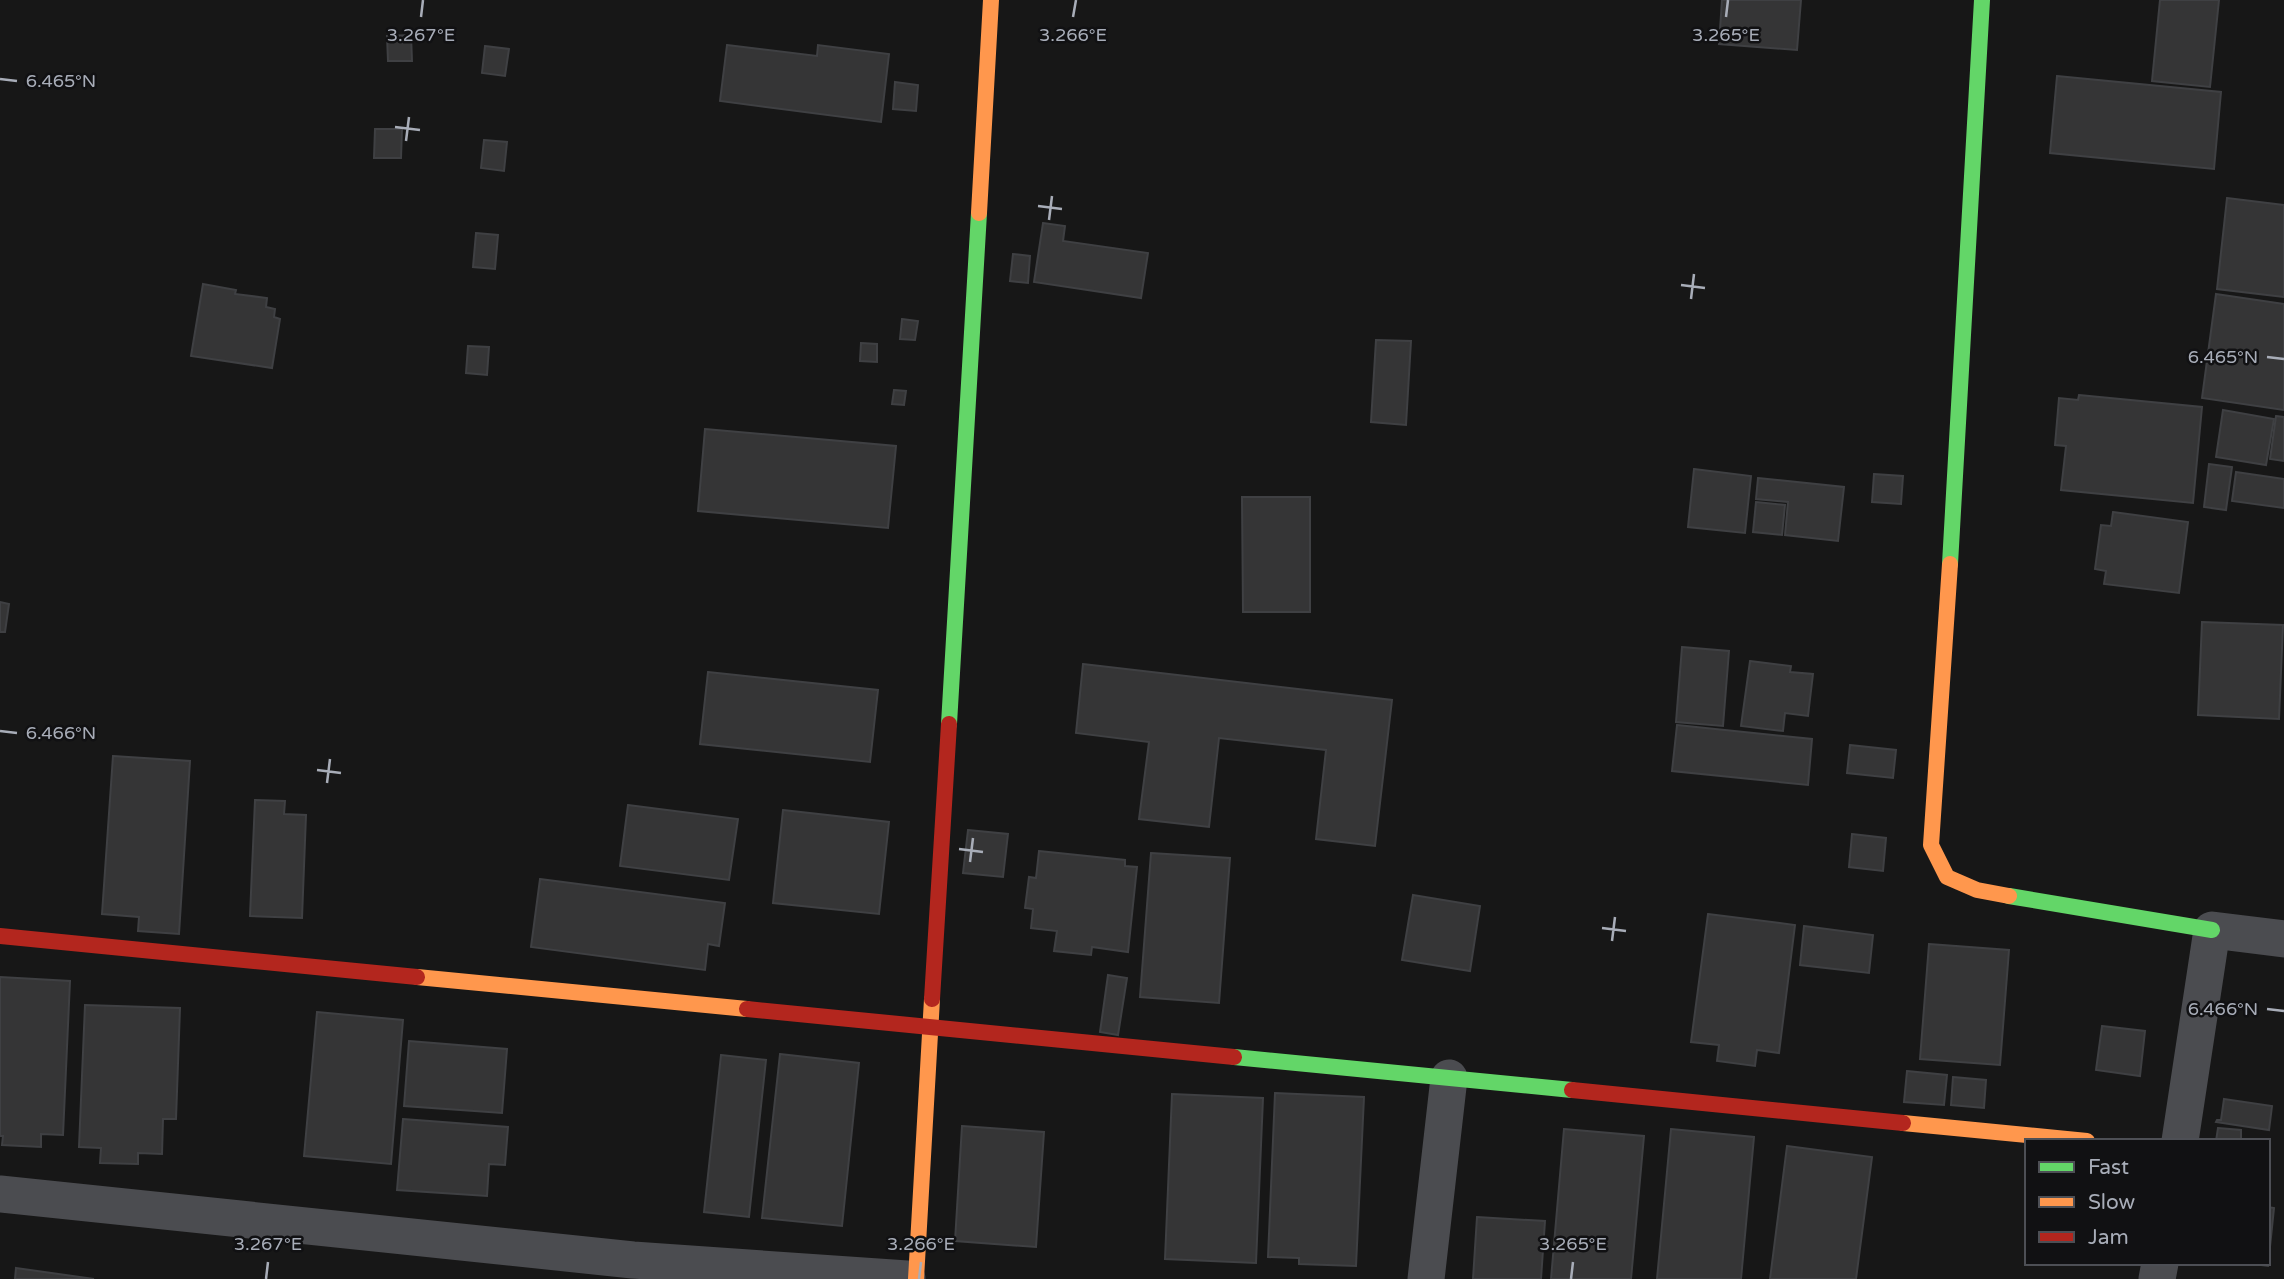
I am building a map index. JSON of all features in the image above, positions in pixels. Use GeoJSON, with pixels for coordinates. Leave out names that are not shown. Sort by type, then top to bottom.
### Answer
{"type":"FeatureCollection","features":[{"type":"Feature","properties":{"kind":"street"},"geometry":{"type":"LineString","coordinates":[[916,1279],[991,0]]}},
{"type":"Feature","properties":{"kind":"street"},"geometry":{"type":"LineString","coordinates":[[1982,0],[1955,493],[1931,845],[1947,877],[1978,890],[2213,930],[2284,939]]}},
{"type":"Feature","properties":{"kind":"street"},"geometry":{"type":"LineString","coordinates":[[2180,1139],[2213,930]]}},
{"type":"Feature","properties":{"kind":"street"},"geometry":{"type":"LineString","coordinates":[[0,936],[2067,1139]]}},
{"type":"Feature","properties":{"kind":"street"},"geometry":{"type":"LineString","coordinates":[[1426,1279],[1449,1078]]}},
{"type":"Feature","properties":{"kind":"street"},"geometry":{"type":"LineString","coordinates":[[0,1194],[631,1270],[907,1279]]}},
{"type":"Feature","properties":{"kind":"building"},"geometry":{"type":"Polygon","coordinates":[[[1722,0],[1801,0],[1797,50],[1719,44],[1722,0]]]}},
{"type":"Feature","properties":{"kind":"building"},"geometry":{"type":"Polygon","coordinates":[[[2160,0],[2219,0],[2210,87],[2152,81],[2160,0]]]}},
{"type":"Feature","properties":{"kind":"building"},"geometry":{"type":"Polygon","coordinates":[[[411,35],[412,61],[388,61],[387,36],[411,35]]]}},
{"type":"Feature","properties":{"kind":"building"},"geometry":{"type":"Polygon","coordinates":[[[727,45],[817,56],[818,45],[889,54],[881,122],[720,101],[727,45]]]}},
{"type":"Feature","properties":{"kind":"building"},"geometry":{"type":"Polygon","coordinates":[[[485,46],[509,49],[505,76],[482,73],[485,46]]]}},
{"type":"Feature","properties":{"kind":"building"},"geometry":{"type":"Polygon","coordinates":[[[2057,76],[2221,92],[2214,169],[2050,153],[2057,76]]]}},
{"type":"Feature","properties":{"kind":"building"},"geometry":{"type":"Polygon","coordinates":[[[895,82],[918,85],[916,111],[893,109],[895,82]]]}},
{"type":"Feature","properties":{"kind":"building"},"geometry":{"type":"Polygon","coordinates":[[[375,129],[402,129],[401,158],[374,158],[375,129]]]}},
{"type":"Feature","properties":{"kind":"building"},"geometry":{"type":"Polygon","coordinates":[[[484,140],[507,142],[504,171],[481,168],[484,140]]]}},
{"type":"Feature","properties":{"kind":"building"},"geometry":{"type":"Polygon","coordinates":[[[2227,198],[2284,205],[2284,297],[2217,289],[2227,198]]]}},
{"type":"Feature","properties":{"kind":"building"},"geometry":{"type":"Polygon","coordinates":[[[1043,223],[1065,226],[1063,241],[1148,253],[1141,298],[1034,282],[1043,223]]]}},
{"type":"Feature","properties":{"kind":"building"},"geometry":{"type":"Polygon","coordinates":[[[476,233],[498,235],[495,269],[473,267],[476,233]]]}},
{"type":"Feature","properties":{"kind":"building"},"geometry":{"type":"Polygon","coordinates":[[[1013,254],[1030,256],[1028,283],[1010,281],[1013,254]]]}},
{"type":"Feature","properties":{"kind":"building"},"geometry":{"type":"Polygon","coordinates":[[[203,284],[236,290],[235,294],[267,298],[266,307],[275,309],[274,317],[280,319],[272,368],[191,356],[203,284]]]}},
{"type":"Feature","properties":{"kind":"building"},"geometry":{"type":"Polygon","coordinates":[[[2216,294],[2284,304],[2284,410],[2202,398],[2216,294]]]}},
{"type":"Feature","properties":{"kind":"building"},"geometry":{"type":"Polygon","coordinates":[[[902,319],[918,321],[915,340],[900,339],[902,319]]]}},
{"type":"Feature","properties":{"kind":"building"},"geometry":{"type":"Polygon","coordinates":[[[1376,340],[1411,341],[1406,425],[1371,422],[1376,340]]]}},
{"type":"Feature","properties":{"kind":"building"},"geometry":{"type":"Polygon","coordinates":[[[861,343],[877,344],[877,362],[860,361],[861,343]]]}},
{"type":"Feature","properties":{"kind":"building"},"geometry":{"type":"Polygon","coordinates":[[[468,346],[489,347],[487,375],[466,373],[468,346]]]}},
{"type":"Feature","properties":{"kind":"building"},"geometry":{"type":"Polygon","coordinates":[[[894,390],[906,391],[904,405],[892,404],[894,390]]]}},
{"type":"Feature","properties":{"kind":"building"},"geometry":{"type":"Polygon","coordinates":[[[2079,395],[2202,407],[2193,503],[2061,490],[2066,446],[2055,445],[2059,398],[2078,400],[2079,395]]]}},
{"type":"Feature","properties":{"kind":"building"},"geometry":{"type":"Polygon","coordinates":[[[2223,410],[2274,419],[2266,465],[2216,457],[2223,410]]]}},
{"type":"Feature","properties":{"kind":"building"},"geometry":{"type":"Polygon","coordinates":[[[2276,416],[2284,417],[2284,461],[2270,459],[2276,416]]]}},
{"type":"Feature","properties":{"kind":"building"},"geometry":{"type":"Polygon","coordinates":[[[705,429],[896,446],[888,528],[698,511],[705,429]]]}},
{"type":"Feature","properties":{"kind":"building"},"geometry":{"type":"Polygon","coordinates":[[[2209,464],[2232,467],[2226,510],[2204,507],[2209,464]]]}},
{"type":"Feature","properties":{"kind":"building"},"geometry":{"type":"Polygon","coordinates":[[[1694,469],[1751,476],[1745,533],[1688,527],[1694,469]]]}},
{"type":"Feature","properties":{"kind":"building"},"geometry":{"type":"Polygon","coordinates":[[[2236,472],[2284,479],[2284,508],[2232,501],[2236,472]]]}},
{"type":"Feature","properties":{"kind":"building"},"geometry":{"type":"Polygon","coordinates":[[[1874,474],[1903,476],[1901,504],[1872,502],[1874,474]]]}},
{"type":"Feature","properties":{"kind":"building"},"geometry":{"type":"Polygon","coordinates":[[[1758,478],[1844,487],[1838,541],[1785,535],[1788,502],[1756,499],[1758,478]]]}},
{"type":"Feature","properties":{"kind":"building"},"geometry":{"type":"Polygon","coordinates":[[[1242,497],[1310,497],[1310,612],[1243,612],[1242,497]]]}},
{"type":"Feature","properties":{"kind":"building"},"geometry":{"type":"Polygon","coordinates":[[[1756,502],[1785,505],[1782,535],[1753,532],[1756,502]]]}},
{"type":"Feature","properties":{"kind":"building"},"geometry":{"type":"Polygon","coordinates":[[[2113,512],[2188,522],[2179,593],[2104,584],[2106,571],[2095,569],[2101,525],[2111,526],[2113,512]]]}},
{"type":"Feature","properties":{"kind":"building"},"geometry":{"type":"Polygon","coordinates":[[[0,602],[9,604],[5,632],[0,632],[0,602]]]}},
{"type":"Feature","properties":{"kind":"building"},"geometry":{"type":"Polygon","coordinates":[[[2202,622],[2283,625],[2279,719],[2198,715],[2202,622]]]}},
{"type":"Feature","properties":{"kind":"building"},"geometry":{"type":"Polygon","coordinates":[[[1682,647],[1729,651],[1723,726],[1676,722],[1682,647]]]}},
{"type":"Feature","properties":{"kind":"building"},"geometry":{"type":"Polygon","coordinates":[[[1750,661],[1791,666],[1790,672],[1813,674],[1808,716],[1785,713],[1783,731],[1741,726],[1750,661]]]}},
{"type":"Feature","properties":{"kind":"building"},"geometry":{"type":"Polygon","coordinates":[[[1083,664],[1392,700],[1375,846],[1316,839],[1326,750],[1219,738],[1209,827],[1139,819],[1149,742],[1076,733],[1083,664]]]}},
{"type":"Feature","properties":{"kind":"building"},"geometry":{"type":"Polygon","coordinates":[[[708,672],[878,690],[870,762],[700,744],[708,672]]]}},
{"type":"Feature","properties":{"kind":"building"},"geometry":{"type":"Polygon","coordinates":[[[1677,725],[1812,739],[1808,785],[1672,771],[1677,725]]]}},
{"type":"Feature","properties":{"kind":"building"},"geometry":{"type":"Polygon","coordinates":[[[1850,745],[1896,750],[1893,778],[1847,773],[1850,745]]]}},
{"type":"Feature","properties":{"kind":"building"},"geometry":{"type":"Polygon","coordinates":[[[113,756],[190,761],[179,934],[138,931],[139,917],[102,914],[113,756]]]}},
{"type":"Feature","properties":{"kind":"building"},"geometry":{"type":"Polygon","coordinates":[[[255,800],[285,801],[284,814],[306,815],[302,918],[250,916],[255,800]]]}},
{"type":"Feature","properties":{"kind":"building"},"geometry":{"type":"Polygon","coordinates":[[[628,805],[738,819],[729,880],[620,866],[628,805]]]}},
{"type":"Feature","properties":{"kind":"building"},"geometry":{"type":"Polygon","coordinates":[[[783,810],[889,822],[879,914],[773,903],[783,810]]]}},
{"type":"Feature","properties":{"kind":"building"},"geometry":{"type":"Polygon","coordinates":[[[968,830],[1008,834],[1003,877],[963,873],[968,830]]]}},
{"type":"Feature","properties":{"kind":"building"},"geometry":{"type":"Polygon","coordinates":[[[1852,834],[1886,838],[1883,871],[1849,867],[1852,834]]]}},
{"type":"Feature","properties":{"kind":"building"},"geometry":{"type":"Polygon","coordinates":[[[1039,851],[1125,860],[1125,866],[1137,867],[1128,952],[1092,947],[1091,955],[1054,951],[1057,931],[1031,928],[1033,909],[1025,908],[1029,877],[1036,878],[1039,851]]]}},
{"type":"Feature","properties":{"kind":"building"},"geometry":{"type":"Polygon","coordinates":[[[1151,853],[1230,858],[1219,1003],[1140,997],[1151,853]]]}},
{"type":"Feature","properties":{"kind":"building"},"geometry":{"type":"Polygon","coordinates":[[[540,879],[725,903],[719,946],[708,944],[705,970],[531,947],[540,879]]]}},
{"type":"Feature","properties":{"kind":"building"},"geometry":{"type":"Polygon","coordinates":[[[1413,895],[1480,906],[1470,971],[1402,960],[1413,895]]]}},
{"type":"Feature","properties":{"kind":"building"},"geometry":{"type":"Polygon","coordinates":[[[1708,914],[1795,925],[1779,1053],[1757,1050],[1755,1066],[1717,1061],[1719,1045],[1691,1042],[1708,914]]]}},
{"type":"Feature","properties":{"kind":"building"},"geometry":{"type":"Polygon","coordinates":[[[1804,926],[1873,935],[1869,973],[1800,965],[1804,926]]]}},
{"type":"Feature","properties":{"kind":"building"},"geometry":{"type":"Polygon","coordinates":[[[1929,944],[2009,950],[2000,1065],[1920,1059],[1929,944]]]}},
{"type":"Feature","properties":{"kind":"building"},"geometry":{"type":"Polygon","coordinates":[[[1108,975],[1127,978],[1118,1035],[1100,1032],[1108,975]]]}},
{"type":"Feature","properties":{"kind":"building"},"geometry":{"type":"Polygon","coordinates":[[[0,977],[70,981],[63,1135],[41,1134],[41,1147],[2,1145],[0,977]]]}},
{"type":"Feature","properties":{"kind":"building"},"geometry":{"type":"Polygon","coordinates":[[[85,1005],[180,1008],[176,1119],[163,1119],[162,1154],[138,1153],[138,1164],[100,1163],[101,1148],[79,1147],[85,1005]]]}},
{"type":"Feature","properties":{"kind":"building"},"geometry":{"type":"Polygon","coordinates":[[[317,1012],[403,1020],[391,1164],[304,1156],[317,1012]]]}},
{"type":"Feature","properties":{"kind":"building"},"geometry":{"type":"Polygon","coordinates":[[[2102,1026],[2145,1031],[2140,1076],[2096,1070],[2102,1026]]]}},
{"type":"Feature","properties":{"kind":"building"},"geometry":{"type":"Polygon","coordinates":[[[409,1041],[507,1049],[502,1113],[404,1106],[409,1041]]]}},
{"type":"Feature","properties":{"kind":"building"},"geometry":{"type":"Polygon","coordinates":[[[780,1054],[859,1063],[842,1226],[762,1218],[780,1054]]]}},
{"type":"Feature","properties":{"kind":"building"},"geometry":{"type":"Polygon","coordinates":[[[721,1055],[766,1060],[749,1217],[704,1212],[721,1055]]]}},
{"type":"Feature","properties":{"kind":"building"},"geometry":{"type":"Polygon","coordinates":[[[1907,1071],[1947,1075],[1944,1105],[1904,1102],[1907,1071]]]}},
{"type":"Feature","properties":{"kind":"building"},"geometry":{"type":"Polygon","coordinates":[[[1953,1077],[1986,1080],[1984,1108],[1951,1105],[1953,1077]]]}},
{"type":"Feature","properties":{"kind":"building"},"geometry":{"type":"Polygon","coordinates":[[[1275,1093],[1364,1097],[1356,1266],[1299,1264],[1299,1258],[1268,1257],[1275,1093]]]}},
{"type":"Feature","properties":{"kind":"building"},"geometry":{"type":"Polygon","coordinates":[[[1172,1094],[1263,1098],[1256,1263],[1165,1259],[1172,1094]]]}},
{"type":"Feature","properties":{"kind":"building"},"geometry":{"type":"Polygon","coordinates":[[[2224,1099],[2272,1106],[2269,1130],[2216,1122],[2221,1120],[2224,1099]]]}},
{"type":"Feature","properties":{"kind":"building"},"geometry":{"type":"Polygon","coordinates":[[[403,1119],[508,1127],[505,1165],[489,1164],[487,1196],[397,1190],[403,1119]]]}},
{"type":"Feature","properties":{"kind":"building"},"geometry":{"type":"Polygon","coordinates":[[[962,1126],[1044,1132],[1036,1247],[955,1241],[962,1126]]]}},
{"type":"Feature","properties":{"kind":"building"},"geometry":{"type":"Polygon","coordinates":[[[2218,1128],[2241,1130],[2241,1139],[2216,1139],[2218,1128]]]}},
{"type":"Feature","properties":{"kind":"building"},"geometry":{"type":"Polygon","coordinates":[[[1564,1129],[1644,1136],[1631,1279],[1551,1279],[1564,1129]]]}},
{"type":"Feature","properties":{"kind":"building"},"geometry":{"type":"Polygon","coordinates":[[[1671,1129],[1754,1137],[1741,1279],[1657,1279],[1671,1129]]]}},
{"type":"Feature","properties":{"kind":"building"},"geometry":{"type":"Polygon","coordinates":[[[1787,1146],[1872,1157],[1856,1279],[1770,1279],[1787,1146]]]}},
{"type":"Feature","properties":{"kind":"building"},"geometry":{"type":"Polygon","coordinates":[[[2270,1207],[2274,1208],[2270,1247],[2270,1207]]]}},
{"type":"Feature","properties":{"kind":"building"},"geometry":{"type":"Polygon","coordinates":[[[1477,1217],[1545,1221],[1541,1279],[1473,1279],[1477,1217]]]}},
{"type":"Feature","properties":{"kind":"building"},"geometry":{"type":"Polygon","coordinates":[[[16,1268],[94,1279],[15,1279],[16,1268]]]}},
{"type":"Feature","properties":{"kind":"traffic: fast"},"geometry":{"type":"LineString","coordinates":[[1950,564],[1982,0]]}},
{"type":"Feature","properties":{"kind":"traffic: fast"},"geometry":{"type":"LineString","coordinates":[[949,724],[979,213]]}},
{"type":"Feature","properties":{"kind":"traffic: fast"},"geometry":{"type":"LineString","coordinates":[[2009,896],[2212,930]]}},
{"type":"Feature","properties":{"kind":"traffic: fast"},"geometry":{"type":"LineString","coordinates":[[1234,1057],[1572,1090]]}},
{"type":"Feature","properties":{"kind":"traffic: slow"},"geometry":{"type":"LineString","coordinates":[[979,213],[991,0]]}},
{"type":"Feature","properties":{"kind":"traffic: slow"},"geometry":{"type":"LineString","coordinates":[[1950,564],[1931,845],[1947,877],[1977,890],[2009,896]]}},
{"type":"Feature","properties":{"kind":"traffic: slow"},"geometry":{"type":"LineString","coordinates":[[417,977],[747,1009]]}},
{"type":"Feature","properties":{"kind":"traffic: slow"},"geometry":{"type":"LineString","coordinates":[[916,1279],[932,999]]}},
{"type":"Feature","properties":{"kind":"traffic: slow"},"geometry":{"type":"LineString","coordinates":[[1903,1123],[2067,1139]]}},
{"type":"Feature","properties":{"kind":"traffic: jam"},"geometry":{"type":"LineString","coordinates":[[932,999],[949,724]]}},
{"type":"Feature","properties":{"kind":"traffic: jam"},"geometry":{"type":"LineString","coordinates":[[0,936],[417,977]]}},
{"type":"Feature","properties":{"kind":"traffic: jam"},"geometry":{"type":"LineString","coordinates":[[747,1009],[1234,1057]]}},
{"type":"Feature","properties":{"kind":"traffic: jam"},"geometry":{"type":"LineString","coordinates":[[1572,1090],[1903,1123]]}}]}
